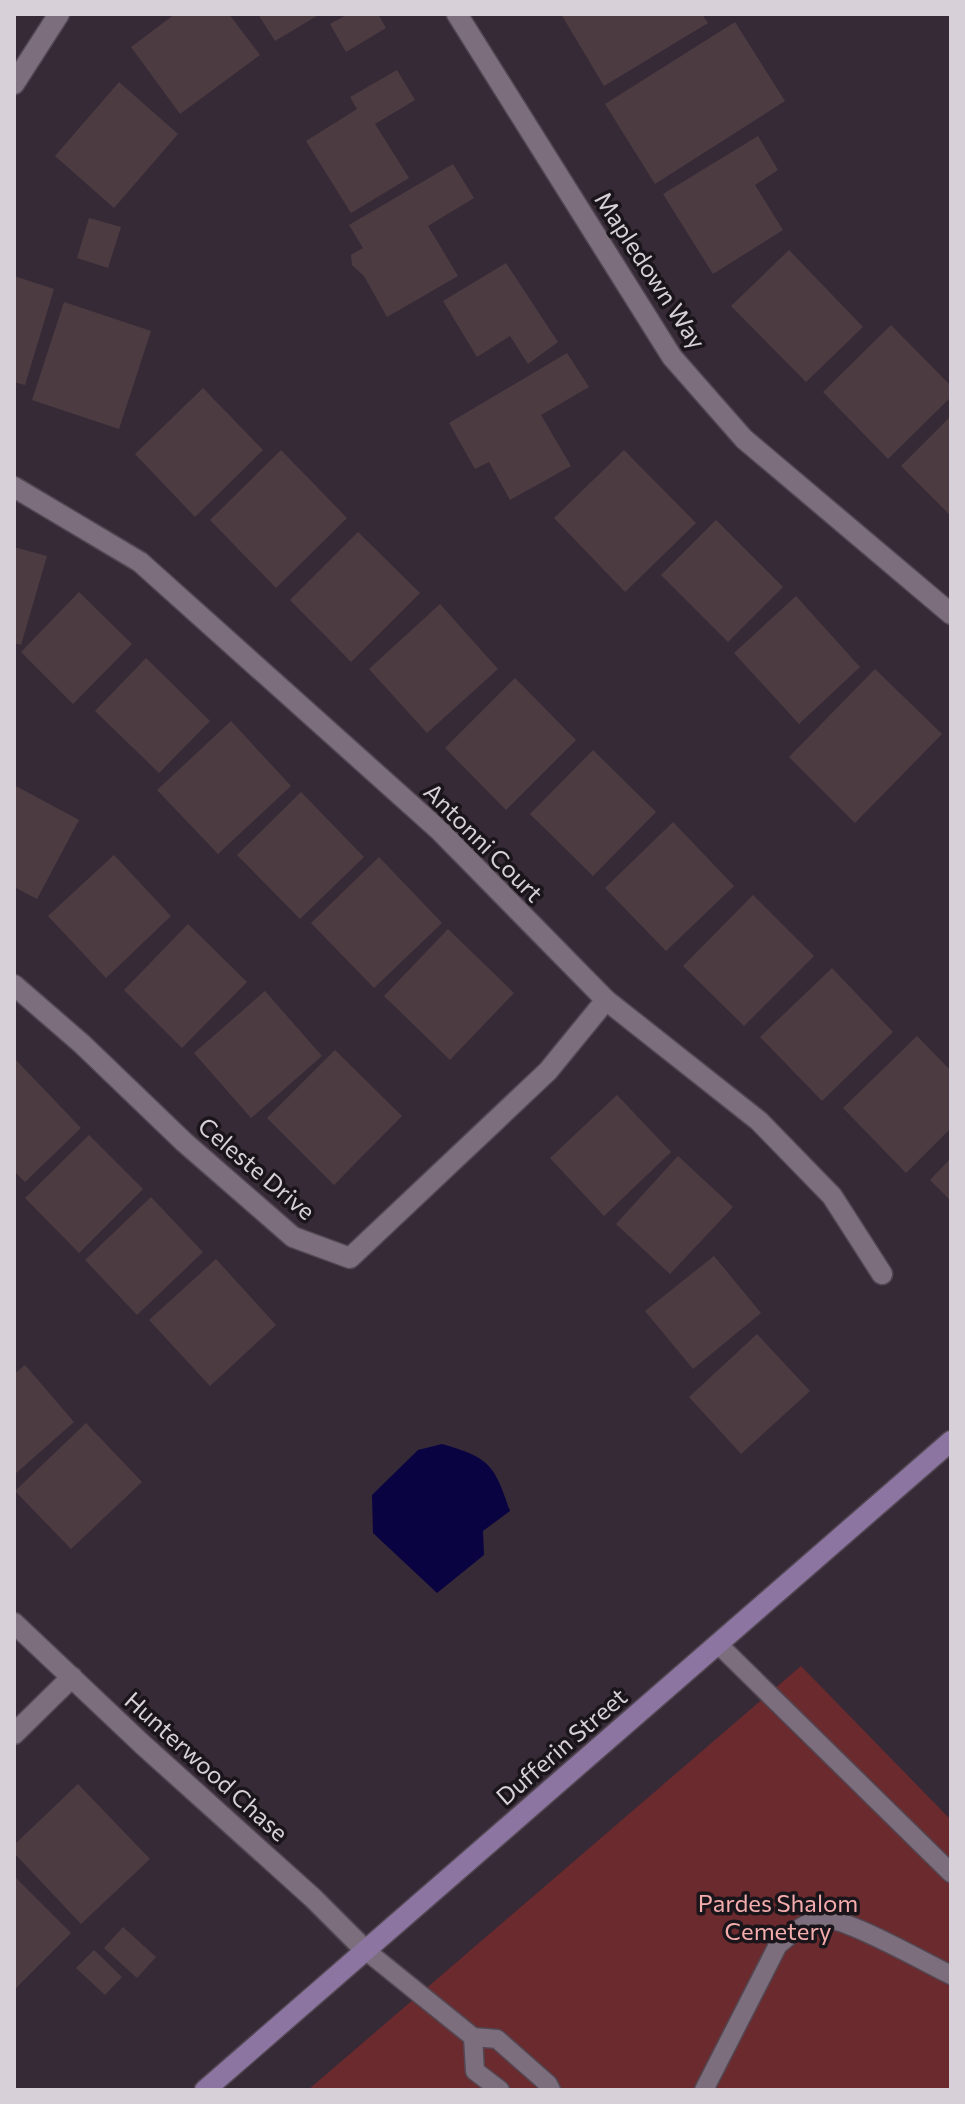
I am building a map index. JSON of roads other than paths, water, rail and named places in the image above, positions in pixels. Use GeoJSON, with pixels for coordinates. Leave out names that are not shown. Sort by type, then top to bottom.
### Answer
{"type":"FeatureCollection","features":[{"type":"Feature","properties":{"kind":"main road","name":"Dufferin Street"},"geometry":{"type":"LineString","coordinates":[[205,2090],[951,1441]]}},
{"type":"Feature","properties":{"kind":"street"},"geometry":{"type":"LineString","coordinates":[[14,84],[59,14]]}},
{"type":"Feature","properties":{"kind":"street","name":"Mapledown Way"},"geometry":{"type":"LineString","coordinates":[[457,14],[672,357],[744,439],[951,614]]}},
{"type":"Feature","properties":{"kind":"street","name":"Antonni Court"},"geometry":{"type":"LineString","coordinates":[[14,487],[140,562],[439,830],[606,1000],[759,1121],[832,1196],[882,1274]]}},
{"type":"Feature","properties":{"kind":"street","name":"Celeste Drive"},"geometry":{"type":"LineString","coordinates":[[14,985],[82,1044],[184,1142],[293,1237],[350,1258],[548,1071],[606,1000]]}},
{"type":"Feature","properties":{"kind":"street","name":"Hunterwood Chase"},"geometry":{"type":"LineString","coordinates":[[14,1623],[142,1744],[264,1852],[364,1949]]}},
{"type":"Feature","properties":{"kind":"street"},"geometry":{"type":"LineString","coordinates":[[14,1734],[72,1677]]}},
{"type":"Feature","properties":{"kind":"lane"},"geometry":{"type":"LineString","coordinates":[[719,1645],[951,1873]]}},
{"type":"Feature","properties":{"kind":"lane"},"geometry":{"type":"LineString","coordinates":[[704,2090],[778,1945],[793,1932],[822,1918],[845,1923],[951,1975]]}},
{"type":"Feature","properties":{"kind":"lane"},"geometry":{"type":"LineString","coordinates":[[364,1949],[473,2037],[497,2039],[551,2090]]}},
{"type":"Feature","properties":{"kind":"lane"},"geometry":{"type":"LineString","coordinates":[[473,2037],[475,2071],[500,2090]]}},
{"type":"Feature","properties":{"kind":"park label","name":"Pardes Shalom Cemetery"},"geometry":{"type":"Point","coordinates":[778,1916]}}]}
